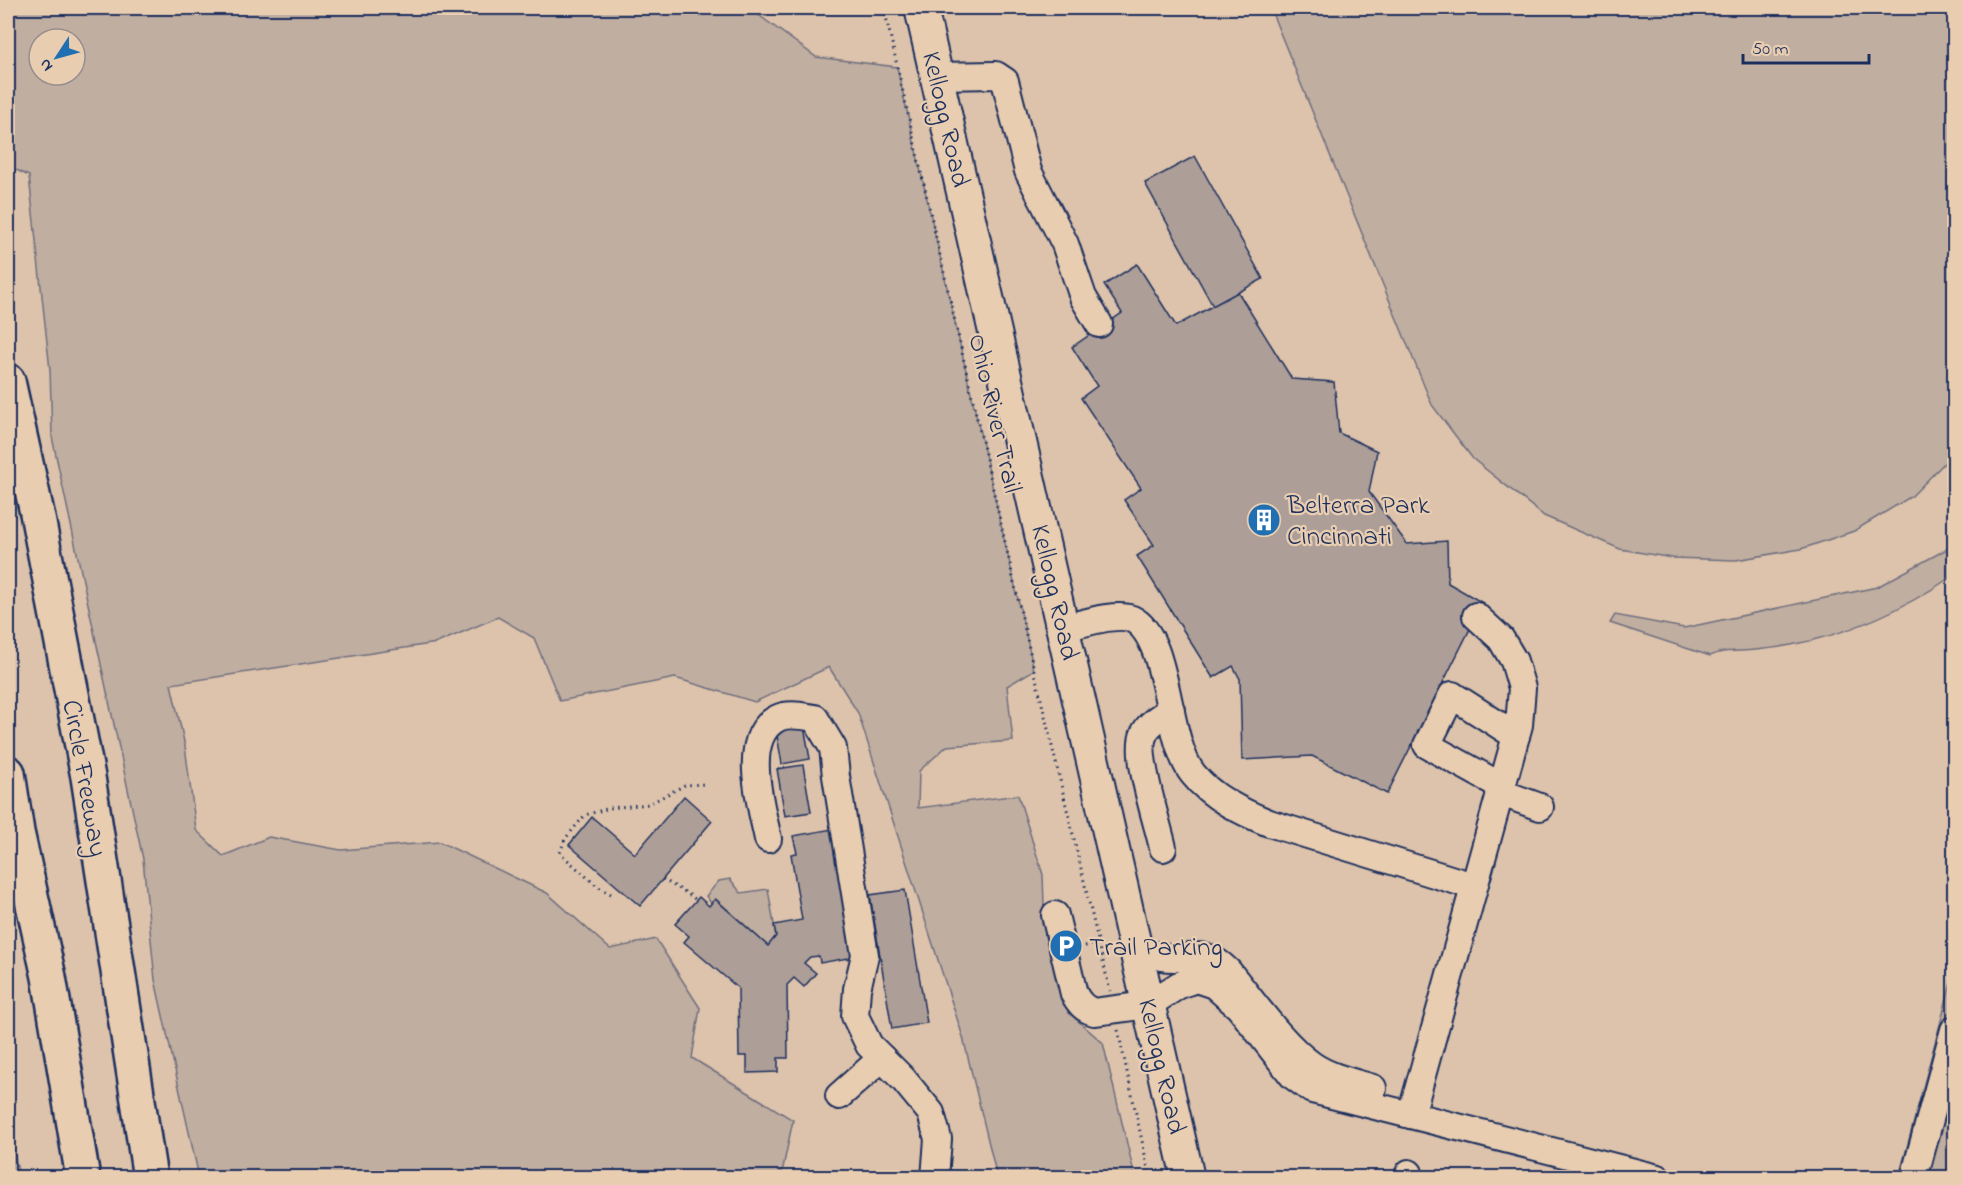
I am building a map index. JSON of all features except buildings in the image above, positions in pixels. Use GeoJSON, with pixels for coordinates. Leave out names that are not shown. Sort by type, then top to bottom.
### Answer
{"type":"FeatureCollection","features":[{"type":"Feature","properties":{"kind":"highway","name":"Circle Freeway"},"geometry":{"type":"LineString","coordinates":[[8,381],[37,513],[88,777],[150,1178]]}},
{"type":"Feature","properties":{"kind":"highway"},"geometry":{"type":"LineString","coordinates":[[8,773],[17,832],[49,977],[83,1178]]}},
{"type":"Feature","properties":{"kind":"main road","name":"Kellogg Road"},"geometry":{"type":"LineString","coordinates":[[921,8],[1188,1178]]}},
{"type":"Feature","properties":{"kind":"lane"},"geometry":{"type":"LineString","coordinates":[[938,76],[996,75],[1005,81],[1028,171],[1065,244],[1083,297],[1099,324]]}},
{"type":"Feature","properties":{"kind":"lane"},"geometry":{"type":"LineString","coordinates":[[1411,1115],[1519,726],[1522,688],[1514,661],[1501,639],[1476,616]]}},
{"type":"Feature","properties":{"kind":"lane"},"geometry":{"type":"LineString","coordinates":[[1064,628],[1118,617],[1131,618],[1142,626],[1159,660],[1177,742],[1183,758],[1193,774],[1212,792],[1242,812],[1269,823],[1473,886]]}},
{"type":"Feature","properties":{"kind":"lane"},"geometry":{"type":"LineString","coordinates":[[1516,736],[1452,695],[1427,745],[1500,789],[1540,807]]}},
{"type":"Feature","properties":{"kind":"lane"},"geometry":{"type":"LineString","coordinates":[[1163,848],[1140,751],[1143,735],[1155,720],[1171,710]]}},
{"type":"Feature","properties":{"kind":"lane"},"geometry":{"type":"LineString","coordinates":[[768,839],[756,773],[757,745],[767,728],[778,718],[799,716],[815,718],[833,748],[865,955],[857,989],[855,1016],[868,1045],[903,1079],[931,1113],[938,1139],[934,1178]]}},
{"type":"Feature","properties":{"kind":"lane"},"geometry":{"type":"LineString","coordinates":[[1143,768],[1151,754],[1162,746],[1177,742]]}},
{"type":"Feature","properties":{"kind":"lane"},"geometry":{"type":"LineString","coordinates":[[1055,915],[1074,994],[1080,1004],[1088,1010],[1094,1012],[1148,1005],[1179,985],[1196,979],[1214,985],[1239,1007],[1293,1076],[1312,1090],[1658,1178]]}},
{"type":"Feature","properties":{"kind":"lane"},"geometry":{"type":"LineString","coordinates":[[1135,949],[1164,958],[1202,956],[1216,959],[1296,1053],[1314,1067],[1342,1079],[1391,1094],[1411,1115]]}},
{"type":"Feature","properties":{"kind":"lane"},"geometry":{"type":"LineString","coordinates":[[1914,1178],[1954,1029]]}},
{"type":"Feature","properties":{"kind":"lane"},"geometry":{"type":"LineString","coordinates":[[839,1096],[882,1058]]}},
{"type":"Feature","properties":{"kind":"path","name":"Ohio River Trail"},"geometry":{"type":"LineString","coordinates":[[884,8],[1114,1008],[1150,1178]]}},
{"type":"Feature","properties":{"kind":"path"},"geometry":{"type":"LineString","coordinates":[[611,894],[597,886],[560,853],[565,839],[585,815],[610,808],[649,804],[685,785],[707,784]]}},
{"type":"Feature","properties":{"kind":"path"},"geometry":{"type":"LineString","coordinates":[[663,879],[696,900]]}},
{"type":"Feature","properties":{"kind":"path"},"geometry":{"type":"LineString","coordinates":[[1085,946],[1099,943]]}},
{"type":"Feature","properties":{"kind":"shaded area"},"geometry":{"type":"Polygon","coordinates":[[[8,8],[749,8],[816,57],[897,67],[1034,670],[1007,686],[1013,741],[947,746],[919,771],[918,808],[1018,795],[1043,875],[1045,936],[1069,1013],[1103,1043],[1135,1177],[997,1177],[963,1037],[858,713],[829,667],[755,702],[675,678],[560,701],[534,638],[498,617],[437,643],[171,684],[185,746],[196,830],[223,856],[269,837],[341,850],[440,842],[547,893],[610,949],[656,939],[700,1008],[692,1058],[793,1120],[779,1177],[199,1177],[155,980],[143,859],[52,437],[50,370],[29,176],[8,166],[8,8]]]}},
{"type":"Feature","properties":{"kind":"shaded area"},"geometry":{"type":"Polygon","coordinates":[[[1270,8],[1954,8],[1954,453],[1912,496],[1854,531],[1801,549],[1736,560],[1672,558],[1620,549],[1544,516],[1473,459],[1432,405],[1270,8]]]}},
{"type":"Feature","properties":{"kind":"shaded area"},"geometry":{"type":"Polygon","coordinates":[[[1954,545],[1954,575],[1936,587],[1897,609],[1856,627],[1791,645],[1721,652],[1710,656],[1610,623],[1615,615],[1684,628],[1877,587],[1954,545]]]}},
{"type":"Feature","properties":{"kind":"shaded area"},"geometry":{"type":"Polygon","coordinates":[[[730,879],[741,893],[768,889],[776,936],[768,946],[716,899],[711,903],[706,896],[719,881],[730,879]]]}},
{"type":"Feature","properties":{"kind":"shaded area"},"geometry":{"type":"Polygon","coordinates":[[[1954,972],[1954,1177],[1899,1177],[1954,972]]]}},
{"type":"Feature","properties":{"kind":"shaded area"},"geometry":{"type":"Polygon","coordinates":[[[8,1119],[19,1177],[8,1177],[8,1119]]]}},
{"type":"Feature","properties":{"kind":"place","name":"Belterra Park Cincinnati"},"geometry":{"type":"Point","coordinates":[1264,520]}},
{"type":"Feature","properties":{"kind":"place","name":"Trail Parking"},"geometry":{"type":"Point","coordinates":[1066,946]}}]}
